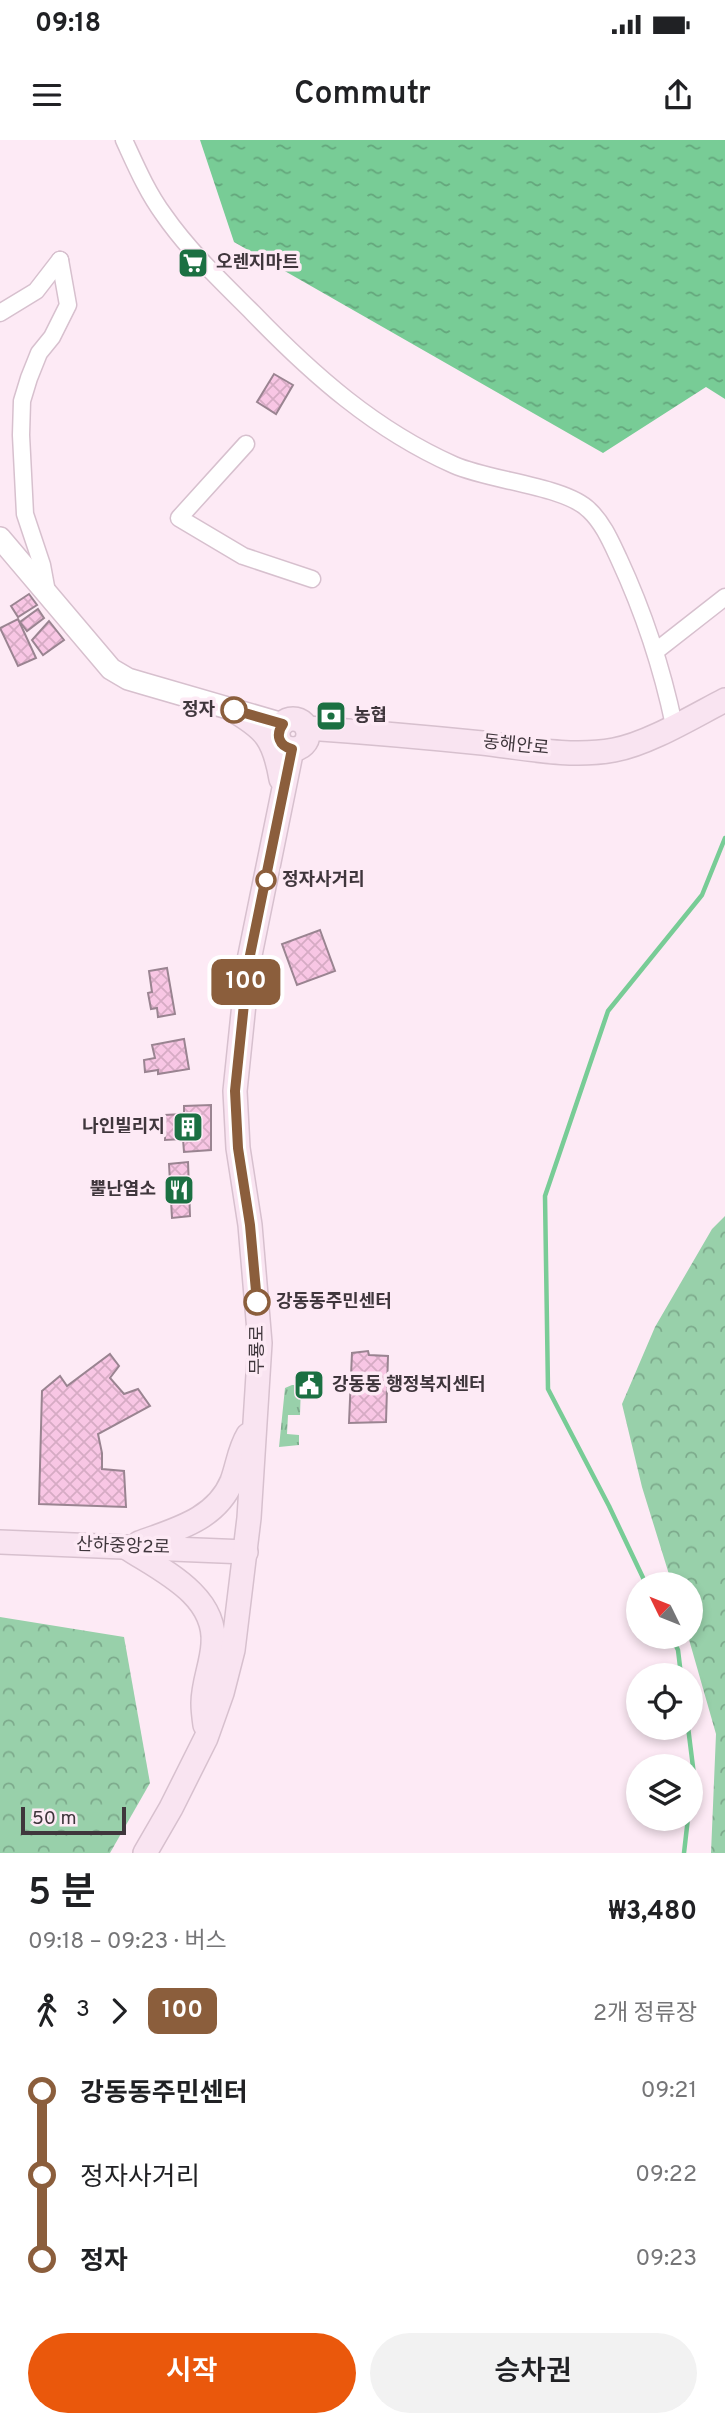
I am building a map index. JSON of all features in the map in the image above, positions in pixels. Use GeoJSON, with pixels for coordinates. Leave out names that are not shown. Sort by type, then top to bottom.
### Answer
{"type":"FeatureCollection","features":[{"type":"Feature","properties":{"kind":"main road","name":"동해안로"},"geometry":{"type":"LineString","coordinates":[[307,728],[599,752],[644,741],[720,702]]}},
{"type":"Feature","properties":{"kind":"main road"},"geometry":{"type":"LineString","coordinates":[[230,709],[249,720],[270,740],[277,752],[283,791]]}},
{"type":"Feature","properties":{"kind":"main road"},"geometry":{"type":"LineString","coordinates":[[295,720],[307,728],[305,743],[300,747],[292,749],[283,746],[279,740],[278,732],[283,724],[295,720]]}},
{"type":"Feature","properties":{"kind":"main road","name":"무룡로"},"geometry":{"type":"LineString","coordinates":[[145,1853],[172,1808],[206,1738],[233,1650],[246,1552],[260,1343],[250,1225],[238,1148],[235,1091],[248,965],[292,749]]}},
{"type":"Feature","properties":{"kind":"main road"},"geometry":{"type":"LineString","coordinates":[[126,1548],[204,1516],[220,1501],[232,1482],[240,1448],[255,1424]]}},
{"type":"Feature","properties":{"kind":"main road","name":"산하중앙2로"},"geometry":{"type":"LineString","coordinates":[[0,1542],[246,1552]]}},
{"type":"Feature","properties":{"kind":"main road"},"geometry":{"type":"LineString","coordinates":[[126,1548],[181,1584],[204,1608],[213,1642],[203,1703],[206,1738]]}},
{"type":"Feature","properties":{"kind":"street"},"geometry":{"type":"LineString","coordinates":[[124,140],[144,183],[187,245],[290,351],[358,410],[426,452],[463,469],[565,495],[588,508],[601,523],[623,568],[656,651],[674,725]]}},
{"type":"Feature","properties":{"kind":"street"},"geometry":{"type":"LineString","coordinates":[[0,313],[36,291],[60,260],[68,305],[52,337],[39,353],[29,377],[22,401],[21,423],[25,514],[42,565],[47,593]]}},
{"type":"Feature","properties":{"kind":"street"},"geometry":{"type":"LineString","coordinates":[[246,444],[179,518],[243,556],[312,579]]}},
{"type":"Feature","properties":{"kind":"street"},"geometry":{"type":"LineString","coordinates":[[0,538],[111,669],[128,679],[283,724]]}},
{"type":"Feature","properties":{"kind":"street"},"geometry":{"type":"LineString","coordinates":[[656,651],[725,597]]}},
{"type":"Feature","properties":{"kind":"green space"},"geometry":{"type":"Polygon","coordinates":[[[725,1216],[725,1853],[711,1853],[716,1734],[703,1688],[703,1663],[696,1663],[692,1649],[704,1648],[704,1572],[668,1572],[642,1487],[622,1404],[655,1327],[712,1229],[725,1216]]]}},
{"type":"Feature","properties":{"kind":"green space"},"geometry":{"type":"Polygon","coordinates":[[[301,1385],[300,1415],[288,1415],[287,1434],[299,1435],[299,1445],[279,1447],[285,1388],[301,1385]]]}},
{"type":"Feature","properties":{"kind":"green space"},"geometry":{"type":"Polygon","coordinates":[[[0,1617],[124,1637],[150,1783],[110,1853],[0,1853],[0,1617]]]}},
{"type":"Feature","properties":{"kind":"water"},"geometry":{"type":"Polygon","coordinates":[[[200,140],[725,140],[725,399],[706,387],[603,453],[234,242],[200,140]]]}},
{"type":"Feature","properties":{"kind":"building"},"geometry":{"type":"Polygon","coordinates":[[[274,374],[293,385],[276,414],[257,402],[274,374]]]}},
{"type":"Feature","properties":{"kind":"building"},"geometry":{"type":"Polygon","coordinates":[[[29,594],[37,605],[18,617],[11,606],[29,594]]]}},
{"type":"Feature","properties":{"kind":"building"},"geometry":{"type":"Polygon","coordinates":[[[38,609],[44,618],[27,631],[20,622],[38,609]]]}},
{"type":"Feature","properties":{"kind":"building"},"geometry":{"type":"Polygon","coordinates":[[[18,619],[36,658],[18,666],[0,628],[18,619]]]}},
{"type":"Feature","properties":{"kind":"building"},"geometry":{"type":"Polygon","coordinates":[[[49,621],[64,640],[43,655],[32,640],[49,621]]]}},
{"type":"Feature","properties":{"kind":"building"},"geometry":{"type":"Polygon","coordinates":[[[320,930],[335,971],[297,985],[282,944],[320,930]]]}},
{"type":"Feature","properties":{"kind":"building"},"geometry":{"type":"Polygon","coordinates":[[[167,968],[175,1014],[158,1017],[157,1008],[151,1009],[148,993],[152,992],[149,971],[167,968]]]}},
{"type":"Feature","properties":{"kind":"building"},"geometry":{"type":"Polygon","coordinates":[[[184,1039],[189,1069],[158,1074],[158,1070],[145,1072],[144,1060],[155,1058],[152,1045],[184,1039]]]}},
{"type":"Feature","properties":{"kind":"building","name":"나인빌리지"},"geometry":{"type":"Polygon","coordinates":[[[211,1105],[211,1150],[184,1152],[183,1139],[165,1140],[165,1115],[184,1114],[184,1106],[211,1105]]]}},
{"type":"Feature","properties":{"kind":"building","name":"뿔난염소"},"geometry":{"type":"Polygon","coordinates":[[[188,1162],[190,1216],[172,1218],[169,1164],[188,1162]]]}},
{"type":"Feature","properties":{"kind":"building","name":"강동동 행정복지센터"},"geometry":{"type":"Polygon","coordinates":[[[368,1351],[369,1355],[388,1356],[386,1422],[349,1423],[352,1353],[368,1351]]]}},
{"type":"Feature","properties":{"kind":"building"},"geometry":{"type":"Polygon","coordinates":[[[110,1354],[119,1366],[110,1378],[124,1394],[138,1389],[150,1406],[98,1434],[102,1469],[124,1471],[126,1507],[39,1504],[42,1391],[60,1376],[67,1386],[110,1354]]]}},
{"type":"Feature","properties":{"kind":"waterway"},"geometry":{"type":"LineString","coordinates":[[640,1572],[548,1389],[545,1196],[608,1011],[702,895],[725,838]]}},
{"type":"Feature","properties":{"kind":"waterway"},"geometry":{"type":"LineString","coordinates":[[678,1649],[680,1663]]}},
{"type":"Feature","properties":{"kind":"waterway"},"geometry":{"type":"LineString","coordinates":[[690,1740],[691,1754]]}},
{"type":"Feature","properties":{"kind":"waterway"},"geometry":{"type":"LineString","coordinates":[[684,1853],[687,1831]]}},
{"type":"Feature","properties":{"kind":"bus line","name":"100"},"geometry":{"type":"LineString","coordinates":[[234,710],[283,724],[278,732],[279,740],[283,746],[292,749],[248,965],[235,1091],[238,1148],[250,1225],[257,1302]]}},
{"type":"Feature","properties":{"kind":"place","name":"오렌지마트"},"geometry":{"type":"Point","coordinates":[193,263]}},
{"type":"Feature","properties":{"kind":"place","name":"정자"},"geometry":{"type":"Point","coordinates":[234,710]}},
{"type":"Feature","properties":{"kind":"place","name":"농협"},"geometry":{"type":"Point","coordinates":[331,716]}},
{"type":"Feature","properties":{"kind":"place","name":"정자사거리"},"geometry":{"type":"Point","coordinates":[266,880]}},
{"type":"Feature","properties":{"kind":"place","name":"나인빌리지"},"geometry":{"type":"Point","coordinates":[188,1127]}},
{"type":"Feature","properties":{"kind":"place","name":"뿔난염소"},"geometry":{"type":"Point","coordinates":[179,1190]}},
{"type":"Feature","properties":{"kind":"place","name":"강동동주민센터"},"geometry":{"type":"Point","coordinates":[257,1302]}},
{"type":"Feature","properties":{"kind":"place","name":"강동동 행정복지센터"},"geometry":{"type":"Point","coordinates":[309,1385]}}]}
